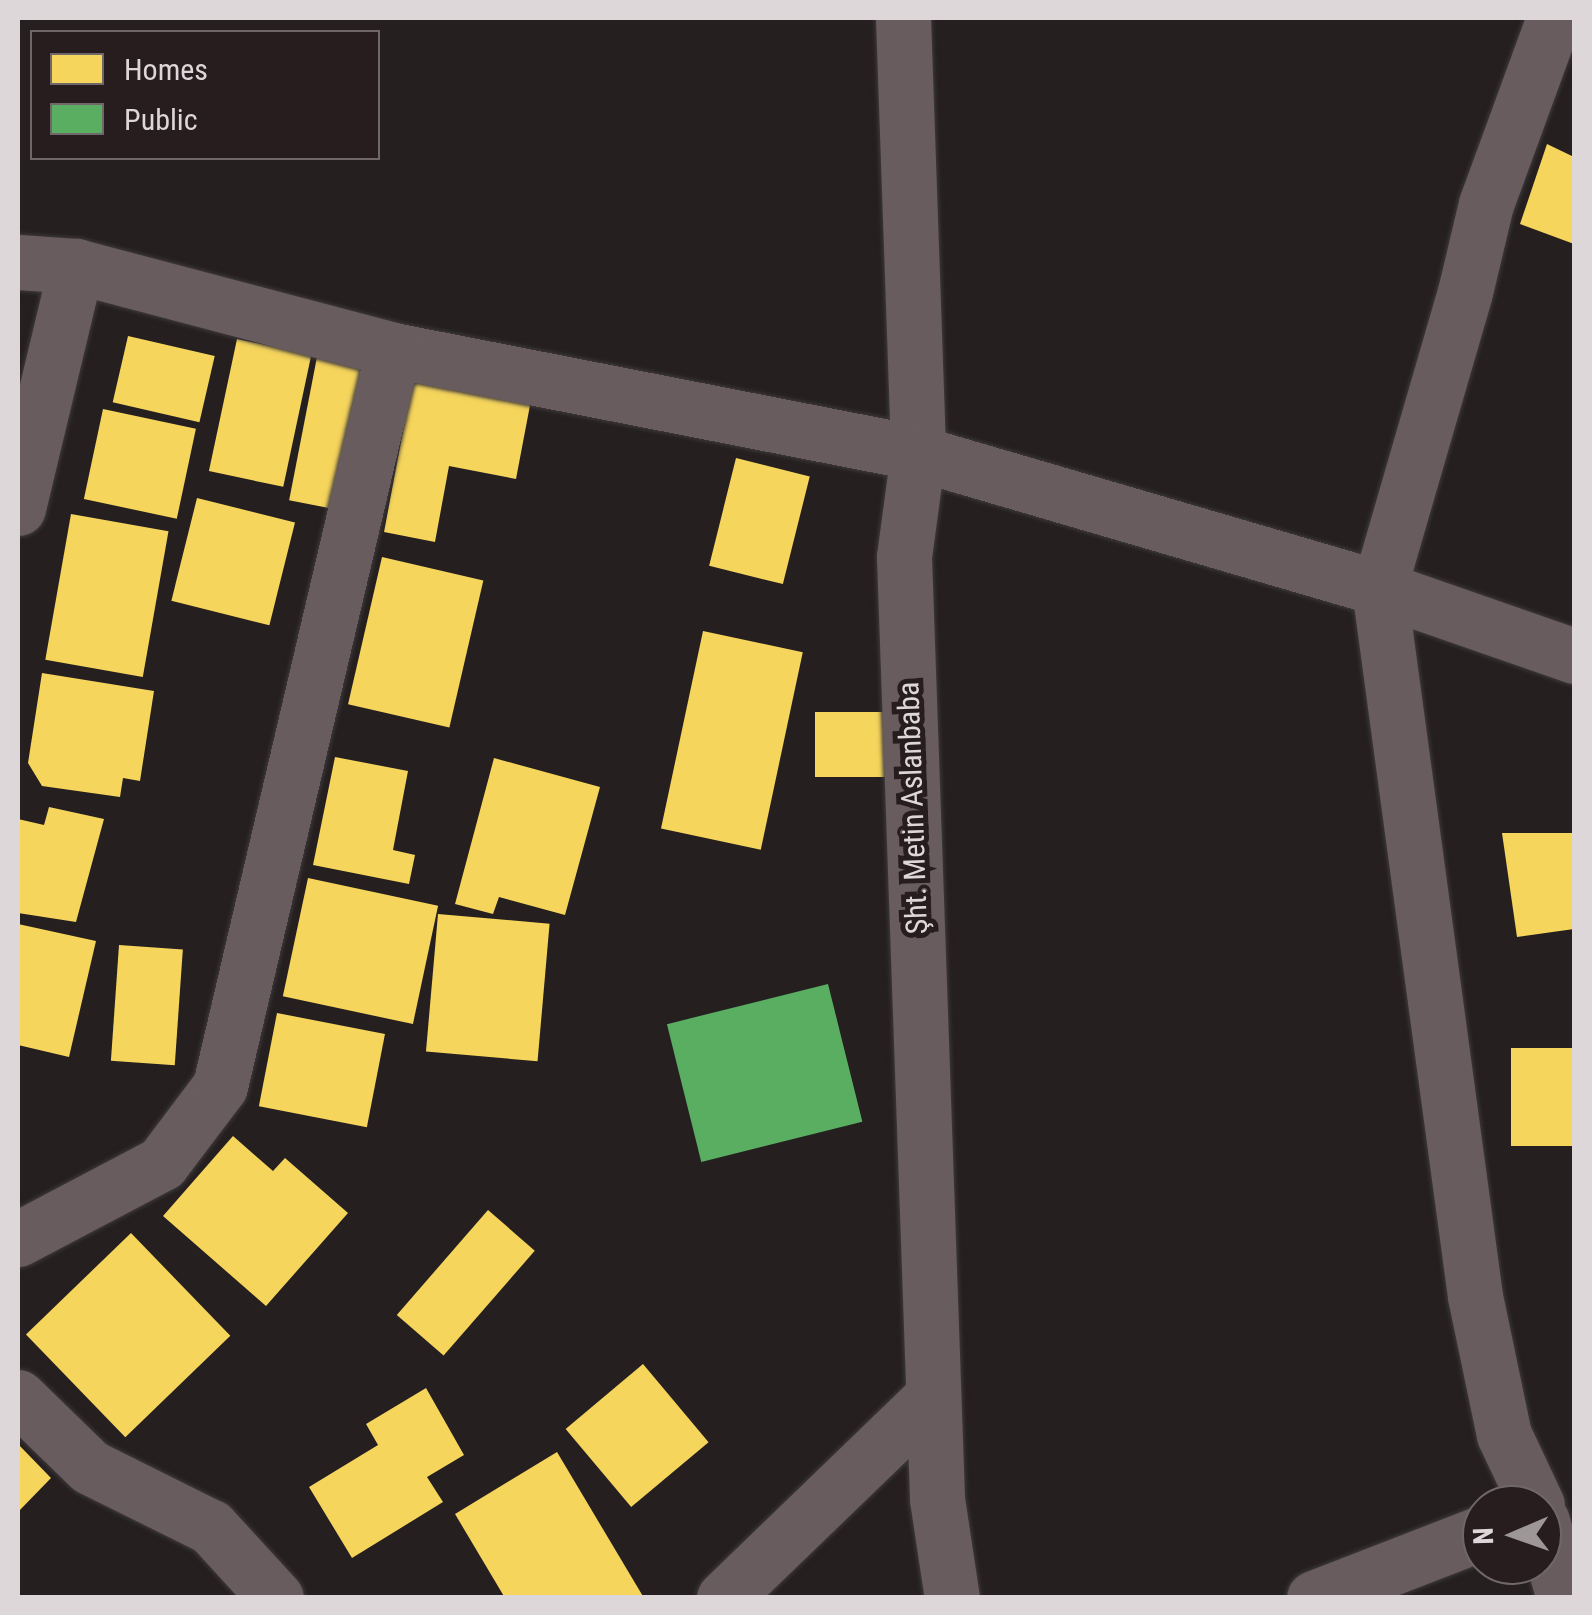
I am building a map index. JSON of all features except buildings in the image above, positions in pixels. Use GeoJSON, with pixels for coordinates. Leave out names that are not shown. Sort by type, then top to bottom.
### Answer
{"type":"FeatureCollection","features":[{"type":"Feature","properties":{"kind":"street","name":"Şht. Metin Aslanbaba"},"geometry":{"type":"LineString","coordinates":[[903,18],[918,453],[904,556],[937,1498],[952,1598]]}},
{"type":"Feature","properties":{"kind":"street"},"geometry":{"type":"LineString","coordinates":[[1528,1485],[1504,1435],[1475,1296],[1379,588],[1465,292],[1486,204],[1554,18]]}},
{"type":"Feature","properties":{"kind":"street"},"geometry":{"type":"LineString","coordinates":[[18,262],[76,266],[393,350],[918,453],[1379,588],[1574,656]]}},
{"type":"Feature","properties":{"kind":"street"},"geometry":{"type":"LineString","coordinates":[[18,508],[76,266]]}},
{"type":"Feature","properties":{"kind":"street"},"geometry":{"type":"LineString","coordinates":[[18,1240],[162,1164],[220,1086],[393,350]]}},
{"type":"Feature","properties":{"kind":"street"},"geometry":{"type":"LineString","coordinates":[[724,1598],[933,1396]]}},
{"type":"Feature","properties":{"kind":"street"},"geometry":{"type":"LineString","coordinates":[[18,1397],[90,1467],[211,1527],[276,1598]]}},
{"type":"Feature","properties":{"kind":"street"},"geometry":{"type":"LineString","coordinates":[[1314,1598],[1462,1541]]}}]}
